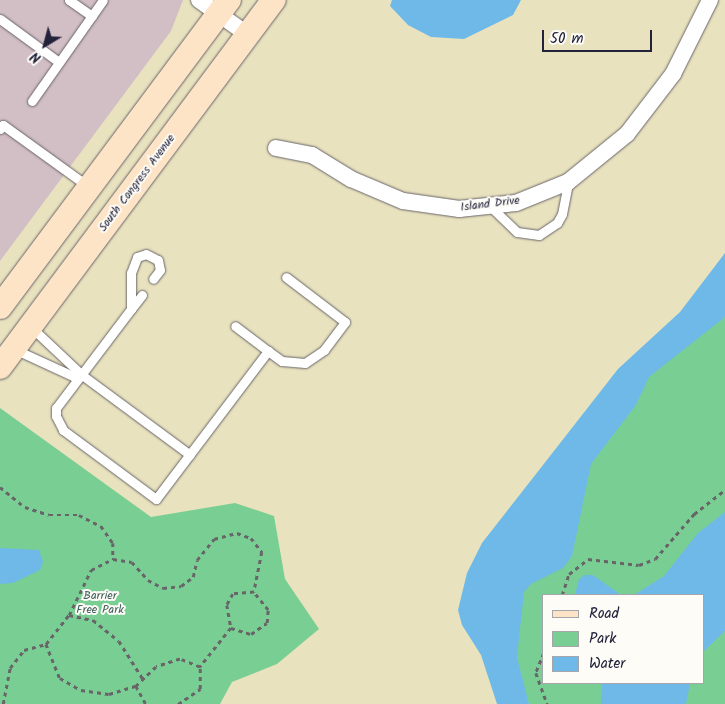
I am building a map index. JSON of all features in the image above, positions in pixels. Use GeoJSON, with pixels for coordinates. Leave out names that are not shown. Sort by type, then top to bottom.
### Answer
{"type":"FeatureCollection","features":[{"type":"Feature","properties":{"kind":"main road","name":"South Congress Avenue"},"geometry":{"type":"LineString","coordinates":[[7,358],[274,0]]}},
{"type":"Feature","properties":{"kind":"main road"},"geometry":{"type":"LineString","coordinates":[[0,307],[224,7]]}},
{"type":"Feature","properties":{"kind":"street"},"geometry":{"type":"LineString","coordinates":[[200,0],[224,7],[248,35]]}},
{"type":"Feature","properties":{"kind":"street","name":"Island Drive"},"geometry":{"type":"LineString","coordinates":[[276,148],[312,155],[351,179],[403,201],[459,209],[516,203],[568,182],[626,134],[662,89],[710,0]]}},
{"type":"Feature","properties":{"kind":"lane"},"geometry":{"type":"LineString","coordinates":[[69,0],[92,16]]}},
{"type":"Feature","properties":{"kind":"lane"},"geometry":{"type":"LineString","coordinates":[[32,101],[103,0]]}},
{"type":"Feature","properties":{"kind":"lane"},"geometry":{"type":"LineString","coordinates":[[0,19],[58,62]]}},
{"type":"Feature","properties":{"kind":"lane"},"geometry":{"type":"LineString","coordinates":[[0,129],[3,125],[89,187]]}},
{"type":"Feature","properties":{"kind":"lane"},"geometry":{"type":"LineString","coordinates":[[490,206],[517,232],[539,235],[557,223],[562,214],[568,182]]}},
{"type":"Feature","properties":{"kind":"lane"},"geometry":{"type":"LineString","coordinates":[[131,309],[130,273],[137,257],[146,254],[158,260],[160,270],[154,279]]}},
{"type":"Feature","properties":{"kind":"lane"},"geometry":{"type":"LineString","coordinates":[[236,326],[282,361],[305,363],[324,350],[345,322],[286,277]]}},
{"type":"Feature","properties":{"kind":"lane"},"geometry":{"type":"LineString","coordinates":[[142,295],[56,408],[62,430],[156,498],[268,350]]}},
{"type":"Feature","properties":{"kind":"lane"},"geometry":{"type":"LineString","coordinates":[[30,326],[82,375],[190,455]]}},
{"type":"Feature","properties":{"kind":"lane"},"geometry":{"type":"LineString","coordinates":[[7,358],[73,376],[82,375]]}},
{"type":"Feature","properties":{"kind":"path"},"geometry":{"type":"LineString","coordinates":[[0,487],[25,507],[49,515],[80,515],[101,526],[113,544],[113,559]]}},
{"type":"Feature","properties":{"kind":"path"},"geometry":{"type":"LineString","coordinates":[[562,594],[569,574],[588,559],[639,565],[654,559],[694,514],[725,490]]}},
{"type":"Feature","properties":{"kind":"path"},"geometry":{"type":"LineString","coordinates":[[3,704],[10,668],[24,650],[46,644],[69,615],[91,570],[113,559],[132,562],[148,580],[163,588],[181,586],[193,577],[197,560],[214,539],[237,533],[251,538],[262,552],[254,592],[268,610],[267,623],[251,634],[231,628]]}},
{"type":"Feature","properties":{"kind":"path"},"geometry":{"type":"LineString","coordinates":[[178,704],[200,689],[200,666],[231,628],[227,605],[233,594],[254,592]]}},
{"type":"Feature","properties":{"kind":"path"},"geometry":{"type":"LineString","coordinates":[[69,615],[93,620],[119,641],[143,679]]}},
{"type":"Feature","properties":{"kind":"path"},"geometry":{"type":"LineString","coordinates":[[46,644],[60,678],[81,690],[109,694],[136,686],[156,667],[180,659],[200,666]]}},
{"type":"Feature","properties":{"kind":"path"},"geometry":{"type":"LineString","coordinates":[[542,658],[536,673],[547,704]]}},
{"type":"Feature","properties":{"kind":"path"},"geometry":{"type":"LineString","coordinates":[[136,686],[146,704]]}},
{"type":"Feature","properties":{"kind":"shaded area"},"geometry":{"type":"Polygon","coordinates":[[[0,0],[183,0],[171,31],[0,261],[0,0]]]}},
{"type":"Feature","properties":{"kind":"green space"},"geometry":{"type":"Polygon","coordinates":[[[725,267],[725,704],[516,704],[516,539],[725,267]]]}},
{"type":"Feature","properties":{"kind":"green space","name":"Barrier Free Park"},"geometry":{"type":"Polygon","coordinates":[[[0,408],[151,517],[235,503],[274,516],[285,579],[319,629],[277,664],[232,682],[220,704],[0,704],[0,408]]]}},
{"type":"Feature","properties":{"kind":"water"},"geometry":{"type":"Polygon","coordinates":[[[392,0],[521,0],[513,15],[464,39],[431,37],[408,25],[390,6],[392,0]]]}},
{"type":"Feature","properties":{"kind":"water"},"geometry":{"type":"Polygon","coordinates":[[[725,253],[725,317],[649,377],[636,405],[591,464],[572,556],[563,568],[531,584],[524,592],[517,657],[529,704],[497,704],[481,655],[462,625],[458,610],[467,573],[482,543],[618,369],[680,312],[725,253]]]}},
{"type":"Feature","properties":{"kind":"water"},"geometry":{"type":"Polygon","coordinates":[[[725,512],[725,631],[705,650],[705,594],[636,594],[664,576],[698,533],[725,512]]]}},
{"type":"Feature","properties":{"kind":"water"},"geometry":{"type":"Polygon","coordinates":[[[0,548],[39,550],[43,562],[40,570],[13,583],[0,584],[0,548]]]}},
{"type":"Feature","properties":{"kind":"water"},"geometry":{"type":"Polygon","coordinates":[[[585,575],[593,575],[620,594],[575,594],[579,579],[585,575]]]}},
{"type":"Feature","properties":{"kind":"water"},"geometry":{"type":"Polygon","coordinates":[[[602,684],[690,684],[686,704],[601,704],[602,684]]]}}]}
